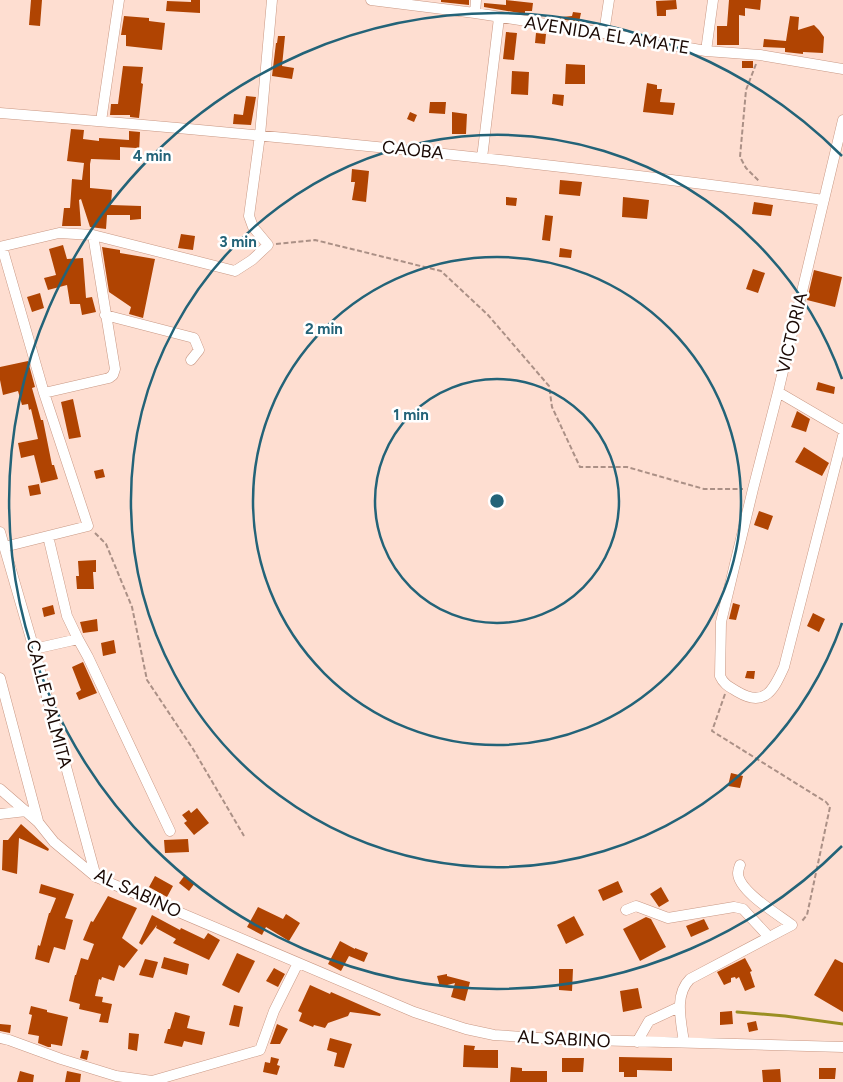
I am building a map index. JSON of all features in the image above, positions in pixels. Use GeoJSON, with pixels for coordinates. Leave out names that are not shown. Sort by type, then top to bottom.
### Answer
{"type":"FeatureCollection","features":[{"type":"Feature","properties":{"kind":"street"},"geometry":{"type":"LineString","coordinates":[[100,121],[118,0]]}},
{"type":"Feature","properties":{"kind":"street"},"geometry":{"type":"LineString","coordinates":[[4,547],[88,526],[44,393],[1,247],[59,233],[93,235],[235,271],[252,260],[268,245],[257,232],[249,216],[260,135],[272,0]]}},
{"type":"Feature","properties":{"kind":"street","name":"AVENIDA EL AMATE"},"geometry":{"type":"LineString","coordinates":[[371,0],[475,13],[706,51],[760,55],[843,69]]}},
{"type":"Feature","properties":{"kind":"street"},"geometry":{"type":"LineString","coordinates":[[475,13],[476,0]]}},
{"type":"Feature","properties":{"kind":"street"},"geometry":{"type":"LineString","coordinates":[[604,33],[609,0]]}},
{"type":"Feature","properties":{"kind":"street"},"geometry":{"type":"LineString","coordinates":[[706,51],[713,0]]}},
{"type":"Feature","properties":{"kind":"street"},"geometry":{"type":"LineString","coordinates":[[482,158],[500,18]]}},
{"type":"Feature","properties":{"kind":"street","name":"CAOBA"},"geometry":{"type":"LineString","coordinates":[[0,113],[260,135],[482,158],[824,200]]}},
{"type":"Feature","properties":{"kind":"street","name":"VICTORIA"},"geometry":{"type":"LineString","coordinates":[[843,120],[778,392],[843,430]]}},
{"type":"Feature","properties":{"kind":"street"},"geometry":{"type":"LineString","coordinates":[[44,393],[109,378],[113,375],[115,369],[93,235]]}},
{"type":"Feature","properties":{"kind":"street"},"geometry":{"type":"LineString","coordinates":[[105,314],[194,338],[199,350],[191,360]]}},
{"type":"Feature","properties":{"kind":"street"},"geometry":{"type":"LineString","coordinates":[[778,392],[721,622],[720,676],[727,686],[744,696],[754,698],[764,696],[774,688],[784,666],[843,436]]}},
{"type":"Feature","properties":{"kind":"street","name":"CALLE PALMITA"},"geometry":{"type":"LineString","coordinates":[[0,532],[96,877]]}},
{"type":"Feature","properties":{"kind":"street"},"geometry":{"type":"LineString","coordinates":[[48,536],[67,616],[170,831]]}},
{"type":"Feature","properties":{"kind":"street"},"geometry":{"type":"LineString","coordinates":[[34,649],[78,639]]}},
{"type":"Feature","properties":{"kind":"street"},"geometry":{"type":"LineString","coordinates":[[0,678],[38,822]]}},
{"type":"Feature","properties":{"kind":"street","name":"AL SABINO"},"geometry":{"type":"LineString","coordinates":[[0,789],[38,822],[54,842],[96,877],[414,1012],[466,1030],[494,1035],[637,1042],[843,1047]]}},
{"type":"Feature","properties":{"kind":"street"},"geometry":{"type":"LineString","coordinates":[[0,814],[26,811]]}},
{"type":"Feature","properties":{"kind":"street"},"geometry":{"type":"LineString","coordinates":[[684,1042],[679,1007],[683,986],[690,979],[792,925],[753,896],[741,882],[738,874],[740,865]]}},
{"type":"Feature","properties":{"kind":"street"},"geometry":{"type":"LineString","coordinates":[[626,910],[636,906],[668,918],[734,906],[743,909],[769,937]]}},
{"type":"Feature","properties":{"kind":"street"},"geometry":{"type":"LineString","coordinates":[[0,1038],[116,1076],[152,1081],[260,1050],[274,1011],[298,963]]}},
{"type":"Feature","properties":{"kind":"street"},"geometry":{"type":"LineString","coordinates":[[637,1042],[649,1021],[679,1007]]}},
{"type":"Feature","properties":{"kind":"path"},"geometry":{"type":"LineString","coordinates":[[760,55],[746,90],[740,157],[746,168],[770,193]]}},
{"type":"Feature","properties":{"kind":"path"},"geometry":{"type":"LineString","coordinates":[[268,245],[315,240],[441,271],[488,315],[549,386],[552,407],[580,467],[627,467],[704,489],[753,489]]}},
{"type":"Feature","properties":{"kind":"path"},"geometry":{"type":"LineString","coordinates":[[88,526],[106,544],[132,607],[147,680],[193,749],[244,836]]}},
{"type":"Feature","properties":{"kind":"path"},"geometry":{"type":"LineString","coordinates":[[727,686],[712,731],[826,802],[830,807],[806,915],[800,922],[792,925]]}},
{"type":"Feature","properties":{"kind":"building"},"geometry":{"type":"Polygon","coordinates":[[[31,0],[42,0],[40,26],[29,25],[31,0]]]}},
{"type":"Feature","properties":{"kind":"building"},"geometry":{"type":"Polygon","coordinates":[[[191,0],[200,0],[200,13],[166,11],[167,1],[191,2],[191,0]]]}},
{"type":"Feature","properties":{"kind":"building"},"geometry":{"type":"Polygon","coordinates":[[[441,0],[469,0],[469,5],[441,2],[441,0]]]}},
{"type":"Feature","properties":{"kind":"building"},"geometry":{"type":"Polygon","coordinates":[[[506,0],[533,3],[532,11],[525,11],[525,14],[484,7],[484,3],[506,5],[506,0]]]}},
{"type":"Feature","properties":{"kind":"building"},"geometry":{"type":"Polygon","coordinates":[[[676,0],[677,9],[666,10],[666,16],[657,16],[656,1],[676,0]]]}},
{"type":"Feature","properties":{"kind":"building"},"geometry":{"type":"Polygon","coordinates":[[[729,0],[761,0],[760,10],[745,8],[745,16],[739,15],[739,45],[717,45],[717,26],[727,26],[729,0]]]}},
{"type":"Feature","properties":{"kind":"building"},"geometry":{"type":"Polygon","coordinates":[[[573,12],[581,13],[579,22],[551,18],[572,16],[573,12]]]}},
{"type":"Feature","properties":{"kind":"building"},"geometry":{"type":"Polygon","coordinates":[[[124,16],[149,18],[149,21],[165,23],[162,50],[126,46],[126,35],[121,35],[124,16]]]}},
{"type":"Feature","properties":{"kind":"building"},"geometry":{"type":"Polygon","coordinates":[[[790,16],[799,17],[798,30],[814,25],[819,30],[824,37],[823,53],[803,52],[803,54],[785,52],[785,48],[763,47],[764,39],[786,41],[790,16]]]}},
{"type":"Feature","properties":{"kind":"building"},"geometry":{"type":"Polygon","coordinates":[[[506,32],[517,33],[514,60],[503,59],[506,32]]]}},
{"type":"Feature","properties":{"kind":"building"},"geometry":{"type":"Polygon","coordinates":[[[536,33],[546,34],[545,44],[535,43],[536,33]]]}},
{"type":"Feature","properties":{"kind":"building"},"geometry":{"type":"Polygon","coordinates":[[[278,36],[285,36],[282,66],[294,68],[292,79],[272,76],[278,36]]]}},
{"type":"Feature","properties":{"kind":"building"},"geometry":{"type":"Polygon","coordinates":[[[742,61],[753,61],[753,68],[742,68],[742,61]]]}},
{"type":"Feature","properties":{"kind":"building"},"geometry":{"type":"Polygon","coordinates":[[[566,64],[585,65],[585,84],[565,84],[566,64]]]}},
{"type":"Feature","properties":{"kind":"building"},"geometry":{"type":"Polygon","coordinates":[[[123,66],[143,67],[139,118],[130,117],[130,115],[110,115],[111,104],[118,104],[123,66]]]}},
{"type":"Feature","properties":{"kind":"building"},"geometry":{"type":"Polygon","coordinates":[[[512,71],[529,72],[528,95],[511,94],[512,71]]]}},
{"type":"Feature","properties":{"kind":"building"},"geometry":{"type":"Polygon","coordinates":[[[647,83],[657,85],[657,89],[662,89],[660,102],[675,103],[673,115],[643,112],[647,83]]]}},
{"type":"Feature","properties":{"kind":"building"},"geometry":{"type":"Polygon","coordinates":[[[553,94],[564,95],[563,106],[552,104],[553,94]]]}},
{"type":"Feature","properties":{"kind":"building"},"geometry":{"type":"Polygon","coordinates":[[[246,96],[256,97],[251,125],[233,124],[234,114],[243,115],[246,96]]]}},
{"type":"Feature","properties":{"kind":"building"},"geometry":{"type":"Polygon","coordinates":[[[430,102],[446,102],[445,114],[429,113],[430,102]]]}},
{"type":"Feature","properties":{"kind":"building"},"geometry":{"type":"Polygon","coordinates":[[[410,112],[417,115],[414,122],[407,119],[410,112]]]}},
{"type":"Feature","properties":{"kind":"building"},"geometry":{"type":"Polygon","coordinates":[[[452,112],[467,114],[466,134],[452,134],[452,112]]]}},
{"type":"Feature","properties":{"kind":"building"},"geometry":{"type":"Polygon","coordinates":[[[71,129],[84,130],[83,139],[99,141],[99,138],[129,140],[129,131],[140,132],[139,152],[136,148],[120,147],[120,160],[91,159],[90,188],[112,190],[111,205],[141,206],[141,219],[130,220],[130,215],[107,215],[106,229],[90,227],[81,199],[79,200],[81,226],[62,226],[64,208],[70,208],[72,179],[82,180],[84,163],[67,161],[71,129]]]}},
{"type":"Feature","properties":{"kind":"building"},"geometry":{"type":"Polygon","coordinates":[[[352,169],[369,171],[366,202],[352,200],[355,182],[351,182],[352,169]]]}},
{"type":"Feature","properties":{"kind":"building"},"geometry":{"type":"Polygon","coordinates":[[[560,180],[582,182],[580,196],[559,194],[560,180]]]}},
{"type":"Feature","properties":{"kind":"building"},"geometry":{"type":"Polygon","coordinates":[[[506,197],[517,198],[516,206],[506,205],[506,197]]]}},
{"type":"Feature","properties":{"kind":"building"},"geometry":{"type":"Polygon","coordinates":[[[623,197],[649,200],[647,219],[622,217],[623,197]]]}},
{"type":"Feature","properties":{"kind":"building"},"geometry":{"type":"Polygon","coordinates":[[[754,202],[773,205],[771,216],[752,214],[754,202]]]}},
{"type":"Feature","properties":{"kind":"building"},"geometry":{"type":"Polygon","coordinates":[[[545,215],[553,216],[550,241],[542,240],[545,215]]]}},
{"type":"Feature","properties":{"kind":"building"},"geometry":{"type":"Polygon","coordinates":[[[181,234],[195,236],[193,250],[178,248],[181,234]]]}},
{"type":"Feature","properties":{"kind":"building"},"geometry":{"type":"Polygon","coordinates":[[[63,245],[67,259],[83,258],[86,298],[92,297],[96,312],[82,315],[80,304],[70,304],[67,285],[48,290],[44,278],[56,275],[49,249],[63,245]]]}},
{"type":"Feature","properties":{"kind":"building"},"geometry":{"type":"Polygon","coordinates":[[[102,247],[120,250],[120,253],[155,259],[143,318],[129,314],[131,307],[109,292],[102,247]]]}},
{"type":"Feature","properties":{"kind":"building"},"geometry":{"type":"Polygon","coordinates":[[[560,248],[572,250],[571,258],[559,257],[560,248]]]}},
{"type":"Feature","properties":{"kind":"building"},"geometry":{"type":"Polygon","coordinates":[[[753,269],[765,273],[758,293],[746,289],[753,269]]]}},
{"type":"Feature","properties":{"kind":"building"},"geometry":{"type":"Polygon","coordinates":[[[814,270],[842,277],[835,307],[807,300],[814,270]]]}},
{"type":"Feature","properties":{"kind":"building"},"geometry":{"type":"Polygon","coordinates":[[[40,293],[44,308],[32,312],[27,297],[40,293]]]}},
{"type":"Feature","properties":{"kind":"building"},"geometry":{"type":"Polygon","coordinates":[[[28,361],[35,387],[32,388],[41,420],[43,420],[52,465],[54,465],[58,479],[41,483],[34,455],[21,458],[18,443],[38,439],[31,409],[29,410],[28,404],[22,405],[18,391],[3,395],[0,380],[0,367],[28,361]]]}},
{"type":"Feature","properties":{"kind":"building"},"geometry":{"type":"Polygon","coordinates":[[[818,382],[835,387],[834,394],[816,390],[818,382]]]}},
{"type":"Feature","properties":{"kind":"building"},"geometry":{"type":"Polygon","coordinates":[[[73,399],[81,437],[69,439],[61,402],[73,399]]]}},
{"type":"Feature","properties":{"kind":"building"},"geometry":{"type":"Polygon","coordinates":[[[797,411],[810,419],[806,432],[791,427],[797,411]]]}},
{"type":"Feature","properties":{"kind":"building"},"geometry":{"type":"Polygon","coordinates":[[[804,447],[829,463],[822,476],[795,462],[804,447]]]}},
{"type":"Feature","properties":{"kind":"building"},"geometry":{"type":"Polygon","coordinates":[[[103,469],[105,477],[96,479],[94,471],[103,469]]]}},
{"type":"Feature","properties":{"kind":"building"},"geometry":{"type":"Polygon","coordinates":[[[39,484],[41,494],[30,496],[28,486],[39,484]]]}},
{"type":"Feature","properties":{"kind":"building"},"geometry":{"type":"Polygon","coordinates":[[[759,511],[773,516],[768,530],[754,525],[759,511]]]}},
{"type":"Feature","properties":{"kind":"building"},"geometry":{"type":"Polygon","coordinates":[[[96,560],[96,572],[93,572],[94,589],[77,589],[76,576],[79,576],[78,561],[96,560]]]}},
{"type":"Feature","properties":{"kind":"building"},"geometry":{"type":"Polygon","coordinates":[[[733,603],[740,605],[736,620],[729,619],[733,603]]]}},
{"type":"Feature","properties":{"kind":"building"},"geometry":{"type":"Polygon","coordinates":[[[53,605],[55,614],[44,617],[42,608],[53,605]]]}},
{"type":"Feature","properties":{"kind":"building"},"geometry":{"type":"Polygon","coordinates":[[[813,613],[825,619],[819,632],[807,626],[813,613]]]}},
{"type":"Feature","properties":{"kind":"building"},"geometry":{"type":"Polygon","coordinates":[[[97,619],[98,631],[83,633],[80,622],[97,619]]]}},
{"type":"Feature","properties":{"kind":"building"},"geometry":{"type":"Polygon","coordinates":[[[114,640],[116,653],[103,656],[101,643],[114,640]]]}},
{"type":"Feature","properties":{"kind":"building"},"geometry":{"type":"Polygon","coordinates":[[[83,662],[97,693],[79,700],[76,693],[81,690],[72,667],[83,662]]]}},
{"type":"Feature","properties":{"kind":"building"},"geometry":{"type":"Polygon","coordinates":[[[747,671],[755,671],[754,679],[745,678],[747,671]]]}},
{"type":"Feature","properties":{"kind":"building"},"geometry":{"type":"Polygon","coordinates":[[[731,773],[743,776],[740,788],[728,786],[731,773]]]}},
{"type":"Feature","properties":{"kind":"building"},"geometry":{"type":"Polygon","coordinates":[[[197,808],[209,823],[194,835],[184,823],[187,821],[182,815],[189,810],[191,813],[197,808]]]}},
{"type":"Feature","properties":{"kind":"building"},"geometry":{"type":"Polygon","coordinates":[[[21,824],[49,849],[48,851],[19,838],[17,874],[2,870],[3,840],[8,840],[21,824]]]}},
{"type":"Feature","properties":{"kind":"building"},"geometry":{"type":"Polygon","coordinates":[[[188,839],[189,852],[165,853],[164,840],[188,839]]]}},
{"type":"Feature","properties":{"kind":"building"},"geometry":{"type":"Polygon","coordinates":[[[185,875],[195,883],[189,891],[179,883],[185,875]]]}},
{"type":"Feature","properties":{"kind":"building"},"geometry":{"type":"Polygon","coordinates":[[[155,876],[173,886],[167,897],[149,887],[155,876]]]}},
{"type":"Feature","properties":{"kind":"building"},"geometry":{"type":"Polygon","coordinates":[[[618,881],[623,892],[603,901],[598,890],[618,881]]]}},
{"type":"Feature","properties":{"kind":"building"},"geometry":{"type":"Polygon","coordinates":[[[41,884],[74,894],[65,918],[73,920],[65,950],[54,947],[49,963],[35,959],[49,913],[56,898],[39,893],[41,884]]]}},
{"type":"Feature","properties":{"kind":"building"},"geometry":{"type":"Polygon","coordinates":[[[661,887],[669,901],[659,907],[650,894],[661,887]]]}},
{"type":"Feature","properties":{"kind":"building"},"geometry":{"type":"Polygon","coordinates":[[[108,896],[137,908],[122,938],[138,950],[124,968],[119,965],[114,981],[102,977],[101,980],[99,979],[95,996],[103,997],[102,1002],[112,1004],[108,1023],[99,1022],[101,1014],[79,1009],[80,1004],[69,1001],[81,958],[88,960],[94,944],[83,940],[91,921],[93,922],[108,896]]]}},
{"type":"Feature","properties":{"kind":"building"},"geometry":{"type":"Polygon","coordinates":[[[258,907],[283,919],[286,914],[300,923],[289,941],[266,927],[262,935],[247,927],[258,907]]]}},
{"type":"Feature","properties":{"kind":"building"},"geometry":{"type":"Polygon","coordinates":[[[152,915],[180,930],[181,928],[204,939],[208,933],[220,940],[209,960],[173,943],[176,939],[156,928],[157,925],[142,945],[139,943],[152,915]]]}},
{"type":"Feature","properties":{"kind":"building"},"geometry":{"type":"Polygon","coordinates":[[[574,916],[584,935],[566,944],[557,925],[574,916]]]}},
{"type":"Feature","properties":{"kind":"building"},"geometry":{"type":"Polygon","coordinates":[[[646,917],[651,919],[666,947],[640,961],[623,929],[646,917]]]}},
{"type":"Feature","properties":{"kind":"building"},"geometry":{"type":"Polygon","coordinates":[[[704,919],[709,929],[691,937],[686,926],[704,919]]]}},
{"type":"Feature","properties":{"kind":"building"},"geometry":{"type":"Polygon","coordinates":[[[340,941],[368,953],[364,962],[349,956],[341,971],[328,964],[340,941]]]}},
{"type":"Feature","properties":{"kind":"building"},"geometry":{"type":"Polygon","coordinates":[[[237,953],[255,961],[239,993],[222,985],[237,953]]]}},
{"type":"Feature","properties":{"kind":"building"},"geometry":{"type":"Polygon","coordinates":[[[164,957],[189,964],[187,975],[161,968],[164,957]]]}},
{"type":"Feature","properties":{"kind":"building"},"geometry":{"type":"Polygon","coordinates":[[[745,958],[752,971],[750,972],[755,987],[745,991],[739,977],[736,979],[735,977],[731,978],[731,982],[724,985],[717,972],[745,958]]]}},
{"type":"Feature","properties":{"kind":"building"},"geometry":{"type":"Polygon","coordinates":[[[145,959],[158,962],[153,978],[139,975],[145,959]]]}},
{"type":"Feature","properties":{"kind":"building"},"geometry":{"type":"Polygon","coordinates":[[[835,959],[843,963],[843,1012],[814,995],[835,959]]]}},
{"type":"Feature","properties":{"kind":"building"},"geometry":{"type":"Polygon","coordinates":[[[274,968],[285,974],[278,987],[266,981],[274,968]]]}},
{"type":"Feature","properties":{"kind":"building"},"geometry":{"type":"Polygon","coordinates":[[[559,969],[573,969],[572,991],[559,990],[559,969]]]}},
{"type":"Feature","properties":{"kind":"building"},"geometry":{"type":"Polygon","coordinates":[[[447,974],[447,976],[470,982],[465,1001],[451,997],[455,983],[440,987],[437,976],[447,974]]]}},
{"type":"Feature","properties":{"kind":"building"},"geometry":{"type":"Polygon","coordinates":[[[310,985],[381,1014],[380,1016],[350,1012],[348,1016],[328,1023],[325,1028],[314,1025],[313,1027],[299,1021],[302,1013],[298,1011],[310,985]]]}},
{"type":"Feature","properties":{"kind":"building"},"geometry":{"type":"Polygon","coordinates":[[[638,988],[642,1008],[623,1012],[620,991],[638,988]]]}},
{"type":"Feature","properties":{"kind":"building"},"geometry":{"type":"Polygon","coordinates":[[[234,1005],[243,1007],[239,1027],[229,1025],[234,1005]]]}},
{"type":"Feature","properties":{"kind":"building"},"geometry":{"type":"Polygon","coordinates":[[[31,1006],[68,1017],[62,1046],[51,1044],[51,1047],[48,1047],[38,1043],[39,1036],[28,1034],[32,1015],[29,1014],[31,1006]]]}},
{"type":"Feature","properties":{"kind":"building"},"geometry":{"type":"Polygon","coordinates":[[[732,1011],[733,1024],[720,1025],[720,1012],[732,1011]]]}},
{"type":"Feature","properties":{"kind":"building"},"geometry":{"type":"Polygon","coordinates":[[[175,1012],[190,1016],[187,1028],[205,1032],[202,1045],[184,1041],[182,1047],[164,1043],[175,1012]]]}},
{"type":"Feature","properties":{"kind":"building"},"geometry":{"type":"Polygon","coordinates":[[[756,1021],[758,1030],[749,1032],[747,1023],[756,1021]]]}},
{"type":"Feature","properties":{"kind":"building"},"geometry":{"type":"Polygon","coordinates":[[[0,1024],[11,1025],[10,1033],[0,1031],[0,1024]]]}},
{"type":"Feature","properties":{"kind":"building"},"geometry":{"type":"Polygon","coordinates":[[[277,1024],[288,1029],[280,1044],[270,1044],[277,1024]]]}},
{"type":"Feature","properties":{"kind":"building"},"geometry":{"type":"Polygon","coordinates":[[[129,1033],[139,1034],[137,1051],[128,1049],[129,1033]]]}},
{"type":"Feature","properties":{"kind":"building"},"geometry":{"type":"Polygon","coordinates":[[[330,1038],[352,1044],[344,1068],[334,1066],[337,1053],[327,1050],[330,1038]]]}},
{"type":"Feature","properties":{"kind":"building"},"geometry":{"type":"Polygon","coordinates":[[[464,1045],[475,1046],[474,1050],[498,1050],[498,1068],[463,1067],[464,1045]]]}},
{"type":"Feature","properties":{"kind":"building"},"geometry":{"type":"Polygon","coordinates":[[[82,1050],[89,1051],[87,1060],[80,1058],[82,1050]]]}},
{"type":"Feature","properties":{"kind":"building"},"geometry":{"type":"Polygon","coordinates":[[[271,1057],[279,1059],[277,1065],[280,1066],[277,1075],[263,1072],[265,1062],[270,1063],[271,1057]]]}},
{"type":"Feature","properties":{"kind":"building"},"geometry":{"type":"Polygon","coordinates":[[[619,1057],[672,1058],[672,1071],[637,1070],[637,1077],[624,1077],[624,1072],[619,1072],[619,1057]]]}},
{"type":"Feature","properties":{"kind":"building"},"geometry":{"type":"Polygon","coordinates":[[[562,1058],[584,1058],[583,1072],[562,1072],[562,1058]]]}},
{"type":"Feature","properties":{"kind":"building"},"geometry":{"type":"Polygon","coordinates":[[[511,1067],[522,1068],[522,1071],[547,1071],[547,1082],[510,1082],[511,1067]]]}},
{"type":"Feature","properties":{"kind":"building"},"geometry":{"type":"Polygon","coordinates":[[[819,1068],[836,1068],[835,1079],[819,1079],[819,1068]]]}},
{"type":"Feature","properties":{"kind":"building"},"geometry":{"type":"Polygon","coordinates":[[[780,1069],[781,1082],[763,1082],[762,1070],[780,1069]]]}},
{"type":"Feature","properties":{"kind":"building"},"geometry":{"type":"Polygon","coordinates":[[[20,1071],[34,1075],[33,1082],[17,1082],[20,1071]]]}},
{"type":"Feature","properties":{"kind":"building"},"geometry":{"type":"Polygon","coordinates":[[[67,1071],[81,1074],[80,1082],[65,1082],[67,1071]]]}},
{"type":"Feature","properties":{"kind":"waterway"},"geometry":{"type":"LineString","coordinates":[[737,1012],[843,1024]]}}]}
